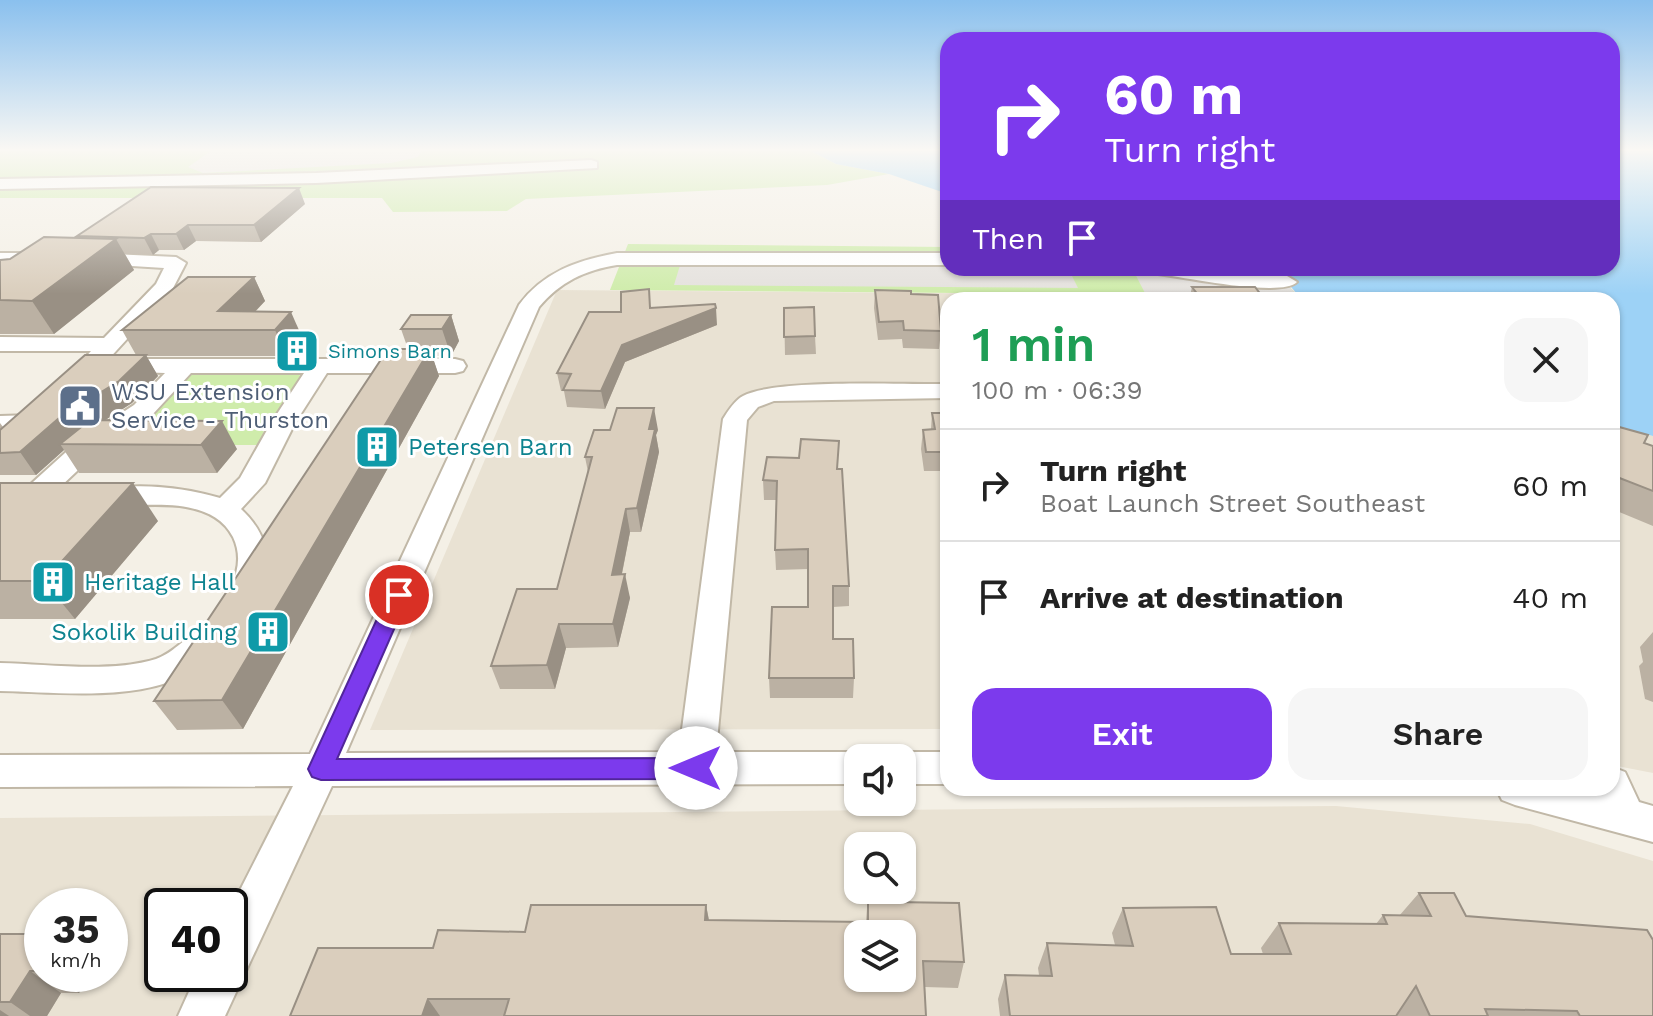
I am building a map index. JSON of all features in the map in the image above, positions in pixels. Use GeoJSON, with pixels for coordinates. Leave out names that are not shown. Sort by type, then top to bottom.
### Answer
{"type":"FeatureCollection","features":[{"type":"Feature","properties":{"kind":"street"},"geometry":{"type":"LineString","coordinates":[[0,259],[176,263],[165,286],[91,366],[31,422],[5,432]]}},
{"type":"Feature","properties":{"kind":"street"},"geometry":{"type":"LineString","coordinates":[[248,919],[321,769],[529,305],[544,285],[567,271],[617,259],[940,259]]}},
{"type":"Feature","properties":{"kind":"street"},"geometry":{"type":"LineString","coordinates":[[1213,276],[1287,282]]}},
{"type":"Feature","properties":{"kind":"street"},"geometry":{"type":"LineString","coordinates":[[0,344],[111,345]]}},
{"type":"Feature","properties":{"kind":"street"},"geometry":{"type":"LineString","coordinates":[[91,366],[455,366]]}},
{"type":"Feature","properties":{"kind":"street"},"geometry":{"type":"LineString","coordinates":[[32,498],[85,449],[143,410],[185,366]]}},
{"type":"Feature","properties":{"kind":"street"},"geometry":{"type":"LineString","coordinates":[[225,509],[251,483],[283,423],[320,366]]}},
{"type":"Feature","properties":{"kind":"street"},"geometry":{"type":"LineString","coordinates":[[696,768],[735,419],[749,402],[771,394],[940,391]]}},
{"type":"Feature","properties":{"kind":"street"},"geometry":{"type":"LineString","coordinates":[[0,498],[200,500],[225,509],[248,535],[255,556],[249,582],[226,617],[196,653],[161,672],[119,676],[0,677]]}},
{"type":"Feature","properties":{"kind":"street"},"geometry":{"type":"LineString","coordinates":[[0,771],[844,768]]}},
{"type":"Feature","properties":{"kind":"street"},"geometry":{"type":"LineString","coordinates":[[916,768],[940,768]]}},
{"type":"Feature","properties":{"kind":"street"},"geometry":{"type":"LineString","coordinates":[[1561,796],[1630,808]]}},
{"type":"Feature","properties":{"kind":"street"},"geometry":{"type":"LineString","coordinates":[[201,1016],[212,992]]}},
{"type":"Feature","properties":{"kind":"shaded area"},"geometry":{"type":"Polygon","coordinates":[[[681,262],[940,266],[940,276],[1072,276],[1078,288],[674,285],[681,262]]]}},
{"type":"Feature","properties":{"kind":"shaded area"},"geometry":{"type":"Polygon","coordinates":[[[1136,276],[1277,276],[1295,292],[1144,292],[1136,276]]]}},
{"type":"Feature","properties":{"kind":"shaded area"},"geometry":{"type":"Polygon","coordinates":[[[557,290],[940,293],[940,729],[370,730],[557,290]]]}},
{"type":"Feature","properties":{"kind":"shaded area"},"geometry":{"type":"Polygon","coordinates":[[[1620,427],[1653,436],[1653,773],[1620,767],[1620,427]]]}},
{"type":"Feature","properties":{"kind":"shaded area"},"geometry":{"type":"Polygon","coordinates":[[[1336,806],[1530,824],[1653,861],[1653,1016],[0,1016],[0,818],[844,810],[844,816],[916,816],[916,810],[1336,806]]]}},
{"type":"Feature","properties":{"kind":"green space"},"geometry":{"type":"Polygon","coordinates":[[[382,198],[539,198],[526,199],[507,211],[393,212],[382,198]]]}},
{"type":"Feature","properties":{"kind":"green space"},"geometry":{"type":"Polygon","coordinates":[[[628,244],[940,247],[940,276],[1277,276],[1295,292],[940,293],[610,290],[628,244]]]}},
{"type":"Feature","properties":{"kind":"green space"},"geometry":{"type":"Polygon","coordinates":[[[294,371],[302,377],[264,427],[263,441],[259,445],[101,445],[187,375],[196,372],[294,371]]]}},
{"type":"Feature","properties":{"kind":"water"},"geometry":{"type":"Polygon","coordinates":[[[1620,198],[1653,198],[1653,436],[1620,427],[1620,292],[1295,292],[1279,276],[1620,276],[1620,198]]]}},
{"type":"Feature","properties":{"kind":"building"},"geometry":{"type":"Polygon","coordinates":[[[134,198],[286,198],[254,225],[188,225],[176,234],[151,234],[144,238],[77,236],[134,198]]]}},
{"type":"Feature","properties":{"kind":"building"},"geometry":{"type":"Polygon","coordinates":[[[44,237],[116,239],[32,301],[0,300],[0,260],[10,259],[44,237]]]}},
{"type":"Feature","properties":{"kind":"building"},"geometry":{"type":"Polygon","coordinates":[[[188,277],[254,277],[218,311],[291,312],[275,330],[122,330],[188,277]]]}},
{"type":"Feature","properties":{"kind":"building"},"geometry":{"type":"Polygon","coordinates":[[[1192,287],[1255,287],[1259,292],[1196,292],[1192,287]]]}},
{"type":"Feature","properties":{"kind":"building"},"geometry":{"type":"Polygon","coordinates":[[[649,289],[650,308],[715,304],[716,308],[622,345],[601,391],[563,390],[571,374],[557,373],[589,312],[621,312],[621,292],[649,289]]]}},
{"type":"Feature","properties":{"kind":"building"},"geometry":{"type":"Polygon","coordinates":[[[875,290],[938,295],[940,331],[904,330],[903,321],[879,322],[875,290]]]}},
{"type":"Feature","properties":{"kind":"building"},"geometry":{"type":"Polygon","coordinates":[[[814,307],[815,336],[784,337],[784,308],[814,307]]]}},
{"type":"Feature","properties":{"kind":"building"},"geometry":{"type":"Polygon","coordinates":[[[411,315],[451,315],[442,329],[401,329],[411,315]]]}},
{"type":"Feature","properties":{"kind":"building"},"geometry":{"type":"Polygon","coordinates":[[[388,349],[430,349],[222,700],[154,701],[388,349]]]}},
{"type":"Feature","properties":{"kind":"building"},"geometry":{"type":"Polygon","coordinates":[[[85,355],[146,355],[119,381],[59,418],[20,452],[0,453],[0,430],[85,355]]]}},
{"type":"Feature","properties":{"kind":"building"},"geometry":{"type":"Polygon","coordinates":[[[617,408],[654,408],[649,429],[655,429],[637,508],[626,509],[612,575],[625,574],[613,624],[559,624],[547,665],[491,666],[517,589],[557,589],[592,457],[585,457],[594,430],[610,430],[617,408]]]}},
{"type":"Feature","properties":{"kind":"building"},"geometry":{"type":"Polygon","coordinates":[[[932,413],[940,413],[940,452],[926,452],[923,430],[935,429],[932,413]]]}},
{"type":"Feature","properties":{"kind":"building"},"geometry":{"type":"Polygon","coordinates":[[[90,420],[222,421],[201,445],[60,444],[90,420]]]}},
{"type":"Feature","properties":{"kind":"building"},"geometry":{"type":"Polygon","coordinates":[[[1620,427],[1648,435],[1644,443],[1653,446],[1653,491],[1620,478],[1620,427]]]}},
{"type":"Feature","properties":{"kind":"building"},"geometry":{"type":"Polygon","coordinates":[[[801,439],[839,441],[837,469],[842,469],[849,586],[833,586],[833,639],[853,639],[854,678],[769,678],[772,607],[808,607],[808,549],[775,550],[777,481],[763,480],[767,457],[799,458],[801,439]]]}},
{"type":"Feature","properties":{"kind":"building"},"geometry":{"type":"Polygon","coordinates":[[[0,483],[133,483],[44,581],[0,581],[0,483]]]}},
{"type":"Feature","properties":{"kind":"building"},"geometry":{"type":"Polygon","coordinates":[[[1419,893],[1454,893],[1466,916],[1647,930],[1653,940],[1653,1016],[1580,1016],[1577,1011],[1485,1009],[1488,1016],[1430,1016],[1416,986],[1396,1016],[1010,1016],[1005,975],[1052,976],[1047,943],[1133,946],[1123,908],[1216,907],[1231,954],[1291,954],[1279,923],[1387,924],[1383,915],[1431,916],[1419,893]]]}},
{"type":"Feature","properties":{"kind":"building"},"geometry":{"type":"Polygon","coordinates":[[[959,903],[964,962],[923,961],[926,1016],[504,1016],[509,999],[428,999],[422,1016],[290,1016],[318,948],[433,948],[438,930],[525,932],[531,905],[706,905],[705,920],[844,922],[844,992],[916,992],[916,920],[868,920],[868,904],[959,903]]]}},
{"type":"Feature","properties":{"kind":"building"},"geometry":{"type":"Polygon","coordinates":[[[0,934],[24,934],[24,980],[10,1002],[0,1002],[0,934]]]}},
{"type":"Feature","properties":{"kind":"place","name":"Simons Barn"},"geometry":{"type":"Point","coordinates":[297,351]}},
{"type":"Feature","properties":{"kind":"place","name":"WSU Extension Service - Thurston"},"geometry":{"type":"Point","coordinates":[80,406]}},
{"type":"Feature","properties":{"kind":"place","name":"Petersen Barn"},"geometry":{"type":"Point","coordinates":[377,447]}},
{"type":"Feature","properties":{"kind":"place","name":"Heritage Hall"},"geometry":{"type":"Point","coordinates":[53,582]}},
{"type":"Feature","properties":{"kind":"place","name":"Sokolik Building"},"geometry":{"type":"Point","coordinates":[268,632]}},
{"type":"Feature","properties":{"kind":"route"},"geometry":{"type":"LineString","coordinates":[[399,595],[321,769],[696,768]]}}]}
